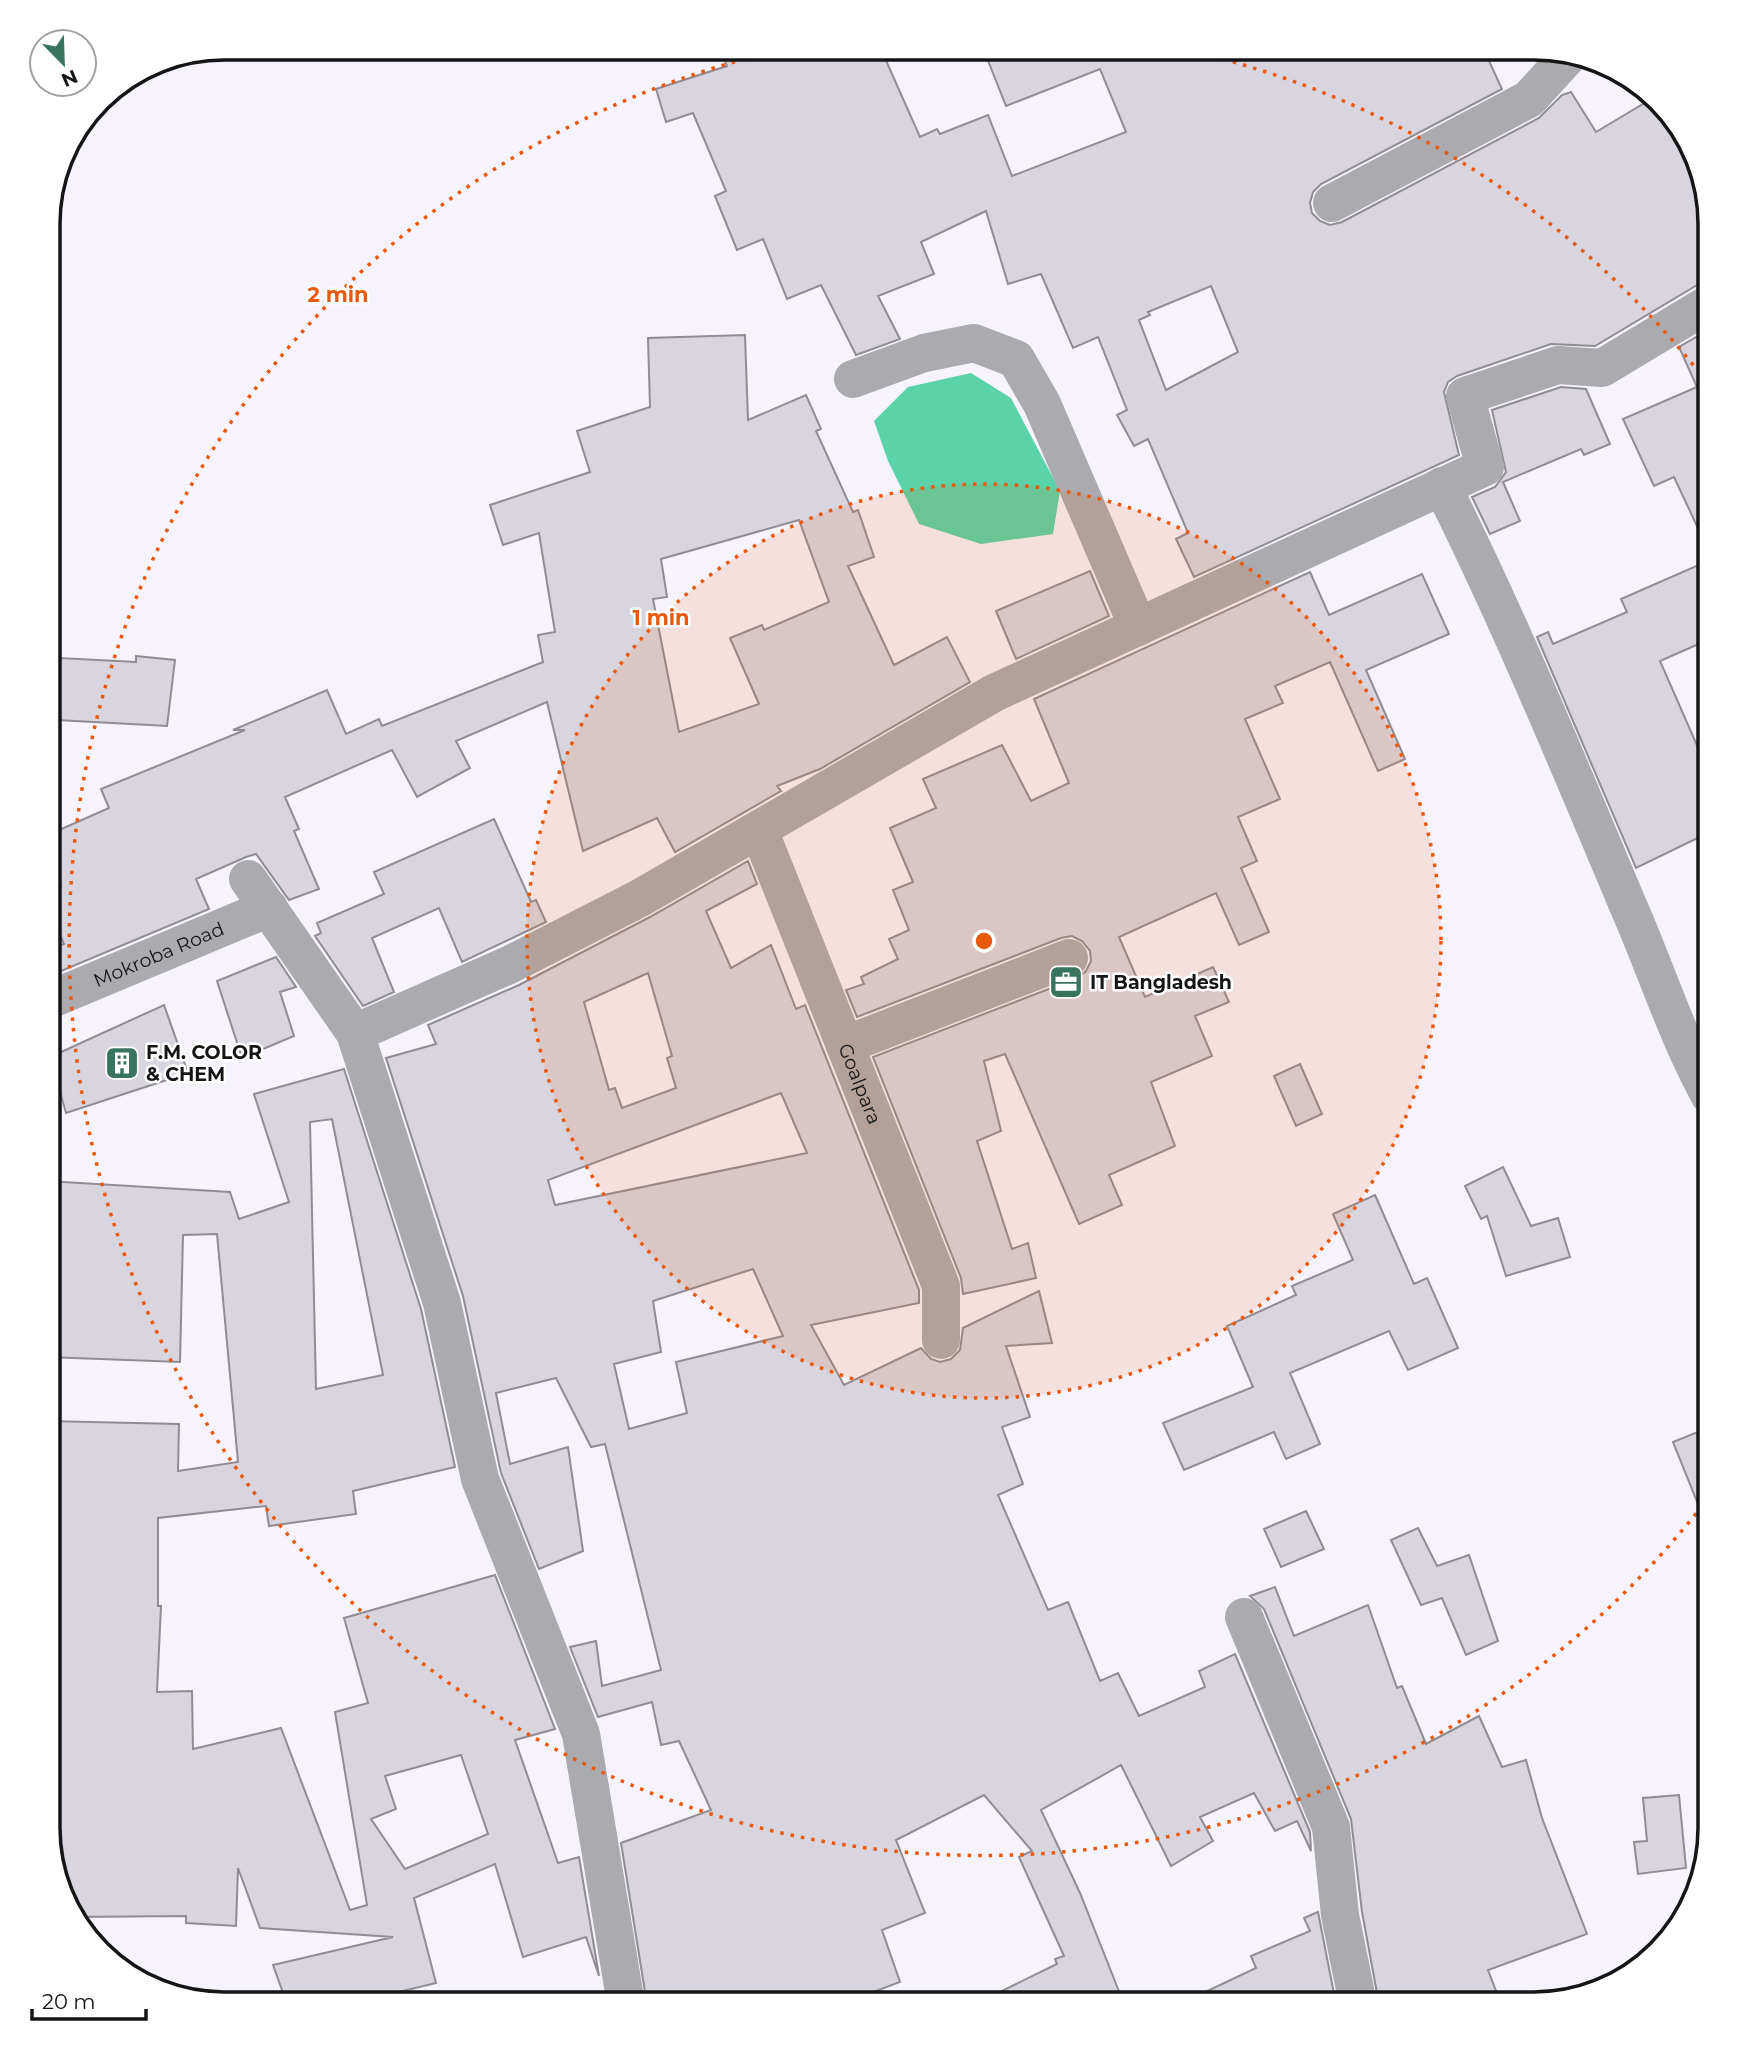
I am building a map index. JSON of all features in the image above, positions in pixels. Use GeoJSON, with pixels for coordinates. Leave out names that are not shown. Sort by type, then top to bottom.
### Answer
{"type":"FeatureCollection","features":[{"type":"Feature","properties":{"kind":"street"},"geometry":{"type":"LineString","coordinates":[[1332,203],[1529,99],[1562,62]]}},
{"type":"Feature","properties":{"kind":"street"},"geometry":{"type":"LineString","coordinates":[[624,1992],[581,1734],[480,1479],[442,1303],[355,1033],[509,965],[640,898],[994,693],[1485,467],[1465,396],[1558,365],[1602,368],[1698,310]]}},
{"type":"Feature","properties":{"kind":"street"},"geometry":{"type":"LineString","coordinates":[[853,379],[925,352],[974,343],[1016,359],[1042,404],[1138,627]]}},
{"type":"Feature","properties":{"kind":"street"},"geometry":{"type":"LineString","coordinates":[[1441,486],[1516,644],[1640,932],[1684,1049],[1698,1074]]}},
{"type":"Feature","properties":{"kind":"street","name":"Goalpara"},"geometry":{"type":"LineString","coordinates":[[759,830],[941,1286],[941,1340]]}},
{"type":"Feature","properties":{"kind":"street","name":"Mokroba Road"},"geometry":{"type":"LineString","coordinates":[[60,994],[259,894],[355,1033]]}},
{"type":"Feature","properties":{"kind":"street"},"geometry":{"type":"LineString","coordinates":[[845,1045],[1069,958]]}},
{"type":"Feature","properties":{"kind":"street"},"geometry":{"type":"LineString","coordinates":[[1244,1617],[1331,1826],[1340,1915],[1356,1992]]}},
{"type":"Feature","properties":{"kind":"shaded area"},"geometry":{"type":"Polygon","coordinates":[[[971,373],[1011,398],[1060,491],[1053,534],[981,544],[919,524],[888,461],[874,421],[908,387],[971,373]]]}},
{"type":"Feature","properties":{"kind":"building"},"geometry":{"type":"Polygon","coordinates":[[[725,59],[886,60],[920,137],[937,129],[940,134],[988,115],[1012,176],[1126,132],[1100,69],[1006,106],[988,60],[1489,60],[1502,89],[1321,184],[1313,192],[1310,203],[1312,213],[1320,221],[1330,225],[1342,222],[1539,118],[1562,95],[1571,92],[1596,132],[1645,103],[1676,141],[1689,171],[1698,223],[1698,285],[1595,346],[1551,344],[1457,376],[1448,382],[1444,392],[1459,455],[1194,577],[1176,539],[1188,533],[1148,439],[1134,446],[1117,415],[1127,410],[1098,337],[1073,348],[1041,274],[1008,284],[986,211],[921,242],[934,274],[878,296],[900,339],[856,355],[821,285],[787,299],[763,239],[737,250],[715,196],[726,191],[693,113],[666,122],[656,89],[727,66],[725,59]],[[1211,286],[1148,312],[1150,315],[1139,320],[1166,390],[1238,352],[1211,286]]]}},
{"type":"Feature","properties":{"kind":"building"},"geometry":{"type":"Polygon","coordinates":[[[745,335],[748,420],[806,395],[821,429],[816,431],[853,512],[858,510],[874,557],[848,566],[894,665],[947,637],[970,682],[820,769],[777,786],[781,791],[675,852],[657,818],[583,851],[547,702],[456,741],[470,768],[417,797],[392,750],[285,797],[299,829],[294,831],[319,889],[289,900],[256,854],[246,857],[196,879],[209,909],[60,971],[60,946],[64,944],[60,935],[60,830],[109,808],[101,789],[245,730],[233,730],[327,690],[346,734],[379,719],[382,726],[543,662],[538,635],[555,632],[539,533],[503,545],[490,505],[590,472],[577,431],[650,407],[648,338],[745,335]],[[799,520],[661,559],[667,597],[653,599],[679,732],[759,704],[730,638],[762,625],[764,630],[829,602],[799,520]]]}},
{"type":"Feature","properties":{"kind":"building"},"geometry":{"type":"Polygon","coordinates":[[[1698,336],[1698,528],[1674,477],[1654,486],[1623,419],[1697,387],[1679,347],[1698,336]]]}},
{"type":"Feature","properties":{"kind":"building"},"geometry":{"type":"Polygon","coordinates":[[[1561,387],[1586,389],[1610,444],[1584,455],[1581,449],[1503,482],[1520,521],[1490,534],[1472,497],[1495,487],[1506,472],[1492,410],[1561,387]]]}},
{"type":"Feature","properties":{"kind":"building"},"geometry":{"type":"Polygon","coordinates":[[[1698,565],[1698,644],[1660,661],[1698,748],[1698,838],[1636,868],[1537,637],[1548,632],[1553,644],[1627,612],[1621,599],[1698,565]]]}},
{"type":"Feature","properties":{"kind":"building"},"geometry":{"type":"Polygon","coordinates":[[[1090,571],[1109,616],[1016,659],[996,611],[1090,571]]]}},
{"type":"Feature","properties":{"kind":"building"},"geometry":{"type":"Polygon","coordinates":[[[1310,572],[1329,615],[1422,574],[1449,634],[1366,670],[1405,759],[1378,771],[1330,662],[1275,686],[1283,703],[1245,719],[1280,799],[1238,817],[1257,861],[1241,868],[1269,932],[1239,945],[1216,893],[1119,937],[1145,997],[1213,967],[1229,1002],[1195,1016],[1212,1056],[1151,1082],[1175,1146],[1109,1175],[1122,1205],[1079,1224],[1005,1054],[984,1061],[1001,1131],[977,1141],[1012,1249],[1028,1243],[1036,1278],[963,1294],[961,1278],[873,1057],[1077,978],[1086,971],[1091,961],[1090,951],[1082,941],[1072,936],[1061,938],[857,1017],[846,990],[864,984],[861,977],[898,959],[889,939],[909,930],[893,890],[913,882],[890,828],[936,808],[923,779],[1002,745],[1031,801],[1069,783],[1034,699],[1310,572]]]}},
{"type":"Feature","properties":{"kind":"building"},"geometry":{"type":"Polygon","coordinates":[[[136,656],[175,660],[167,726],[60,720],[60,658],[136,662],[136,656]]]}},
{"type":"Feature","properties":{"kind":"building"},"geometry":{"type":"Polygon","coordinates":[[[494,819],[531,902],[536,900],[546,922],[462,962],[439,908],[372,938],[394,992],[363,1006],[315,936],[321,933],[317,923],[384,894],[374,872],[494,819]]]}},
{"type":"Feature","properties":{"kind":"building"},"geometry":{"type":"Polygon","coordinates":[[[748,861],[757,884],[706,911],[731,968],[771,945],[796,1009],[805,1005],[919,1290],[919,1303],[811,1325],[844,1385],[921,1348],[931,1359],[940,1362],[951,1359],[960,1350],[963,1328],[1039,1291],[1052,1343],[1006,1346],[1030,1417],[1002,1427],[1023,1484],[998,1495],[1048,1610],[1068,1602],[1100,1681],[1118,1673],[1139,1716],[1205,1687],[1199,1671],[1235,1654],[1310,1832],[1311,1851],[1297,1821],[1275,1831],[1254,1793],[1200,1817],[1213,1841],[1171,1866],[1121,1765],[1041,1810],[1080,1893],[1119,1992],[1000,1992],[1057,1964],[1055,1959],[1064,1956],[1019,1857],[1032,1851],[984,1795],[896,1840],[925,1913],[882,1930],[900,1982],[873,1992],[645,1992],[621,1843],[711,1810],[679,1741],[661,1745],[652,1702],[598,1717],[570,1647],[596,1641],[602,1686],[661,1670],[605,1444],[591,1447],[556,1378],[496,1393],[510,1464],[568,1447],[583,1551],[539,1569],[501,1473],[463,1296],[386,1058],[436,1044],[428,1025],[519,985],[650,917],[748,861]],[[648,973],[584,1002],[609,1090],[615,1088],[622,1108],[676,1088],[667,1058],[672,1056],[648,973]],[[781,1093],[548,1180],[555,1205],[807,1153],[781,1093]],[[753,1269],[653,1301],[661,1352],[614,1364],[629,1429],[687,1413],[676,1362],[783,1336],[753,1269]]]}},
{"type":"Feature","properties":{"kind":"building"},"geometry":{"type":"Polygon","coordinates":[[[276,957],[296,987],[280,992],[294,1036],[242,1058],[217,981],[276,957]]]}},
{"type":"Feature","properties":{"kind":"building","name":"F.M. COLOR & CHEM"},"geometry":{"type":"Polygon","coordinates":[[[164,1005],[188,1073],[66,1113],[60,1092],[60,1053],[164,1005]]]}},
{"type":"Feature","properties":{"kind":"building"},"geometry":{"type":"Polygon","coordinates":[[[1300,1064],[1322,1114],[1296,1126],[1274,1076],[1300,1064]]]}},
{"type":"Feature","properties":{"kind":"building"},"geometry":{"type":"Polygon","coordinates":[[[344,1069],[421,1309],[455,1467],[353,1491],[356,1514],[269,1526],[266,1506],[158,1518],[158,1606],[161,1606],[157,1692],[192,1691],[193,1749],[281,1728],[350,1910],[367,1905],[335,1712],[368,1703],[344,1618],[495,1575],[555,1729],[515,1740],[558,1863],[579,1857],[599,1976],[586,1937],[523,1957],[495,1864],[414,1898],[436,1983],[399,1992],[283,1992],[273,1965],[393,1937],[260,1928],[238,1868],[236,1926],[186,1923],[186,1916],[86,1917],[76,1900],[68,1880],[60,1838],[60,1421],[179,1424],[178,1471],[238,1462],[217,1234],[183,1235],[180,1362],[60,1357],[60,1182],[230,1192],[239,1219],[289,1202],[254,1094],[344,1069]],[[332,1119],[310,1122],[316,1389],[383,1375],[332,1119]],[[461,1755],[385,1776],[396,1809],[371,1819],[405,1869],[488,1834],[461,1755]]]}},
{"type":"Feature","properties":{"kind":"building"},"geometry":{"type":"Polygon","coordinates":[[[1503,1167],[1531,1226],[1558,1218],[1570,1257],[1506,1276],[1487,1216],[1481,1219],[1465,1186],[1503,1167]]]}},
{"type":"Feature","properties":{"kind":"building"},"geometry":{"type":"Polygon","coordinates":[[[1375,1195],[1414,1284],[1427,1278],[1458,1348],[1408,1370],[1389,1331],[1290,1373],[1320,1444],[1286,1459],[1274,1432],[1184,1470],[1163,1423],[1253,1387],[1227,1326],[1296,1295],[1292,1286],[1353,1260],[1333,1214],[1375,1195]]]}},
{"type":"Feature","properties":{"kind":"building"},"geometry":{"type":"Polygon","coordinates":[[[1698,1432],[1698,1504],[1673,1442],[1698,1432]]]}},
{"type":"Feature","properties":{"kind":"building"},"geometry":{"type":"Polygon","coordinates":[[[1306,1511],[1324,1549],[1281,1567],[1264,1529],[1306,1511]]]}},
{"type":"Feature","properties":{"kind":"building"},"geometry":{"type":"Polygon","coordinates":[[[1418,1528],[1437,1566],[1469,1555],[1498,1641],[1466,1655],[1442,1598],[1421,1605],[1391,1540],[1418,1528]]]}},
{"type":"Feature","properties":{"kind":"building"},"geometry":{"type":"Polygon","coordinates":[[[1275,1587],[1294,1636],[1368,1605],[1397,1688],[1402,1686],[1426,1744],[1479,1716],[1502,1767],[1526,1760],[1542,1818],[1587,1934],[1488,1970],[1496,1992],[1377,1992],[1362,1912],[1351,1819],[1264,1609],[1250,1596],[1275,1587]]]}},
{"type":"Feature","properties":{"kind":"building"},"geometry":{"type":"Polygon","coordinates":[[[1679,1795],[1686,1868],[1638,1874],[1634,1842],[1647,1841],[1643,1798],[1679,1795]]]}},
{"type":"Feature","properties":{"kind":"building"},"geometry":{"type":"Polygon","coordinates":[[[1318,1912],[1334,1992],[1205,1992],[1256,1968],[1251,1956],[1310,1931],[1304,1918],[1318,1912]]]}},
{"type":"Feature","properties":{"kind":"place","name":"IT Bangladesh"},"geometry":{"type":"Point","coordinates":[1066,982]}},
{"type":"Feature","properties":{"kind":"place","name":"F.M. COLOR & CHEM"},"geometry":{"type":"Point","coordinates":[122,1063]}}]}
